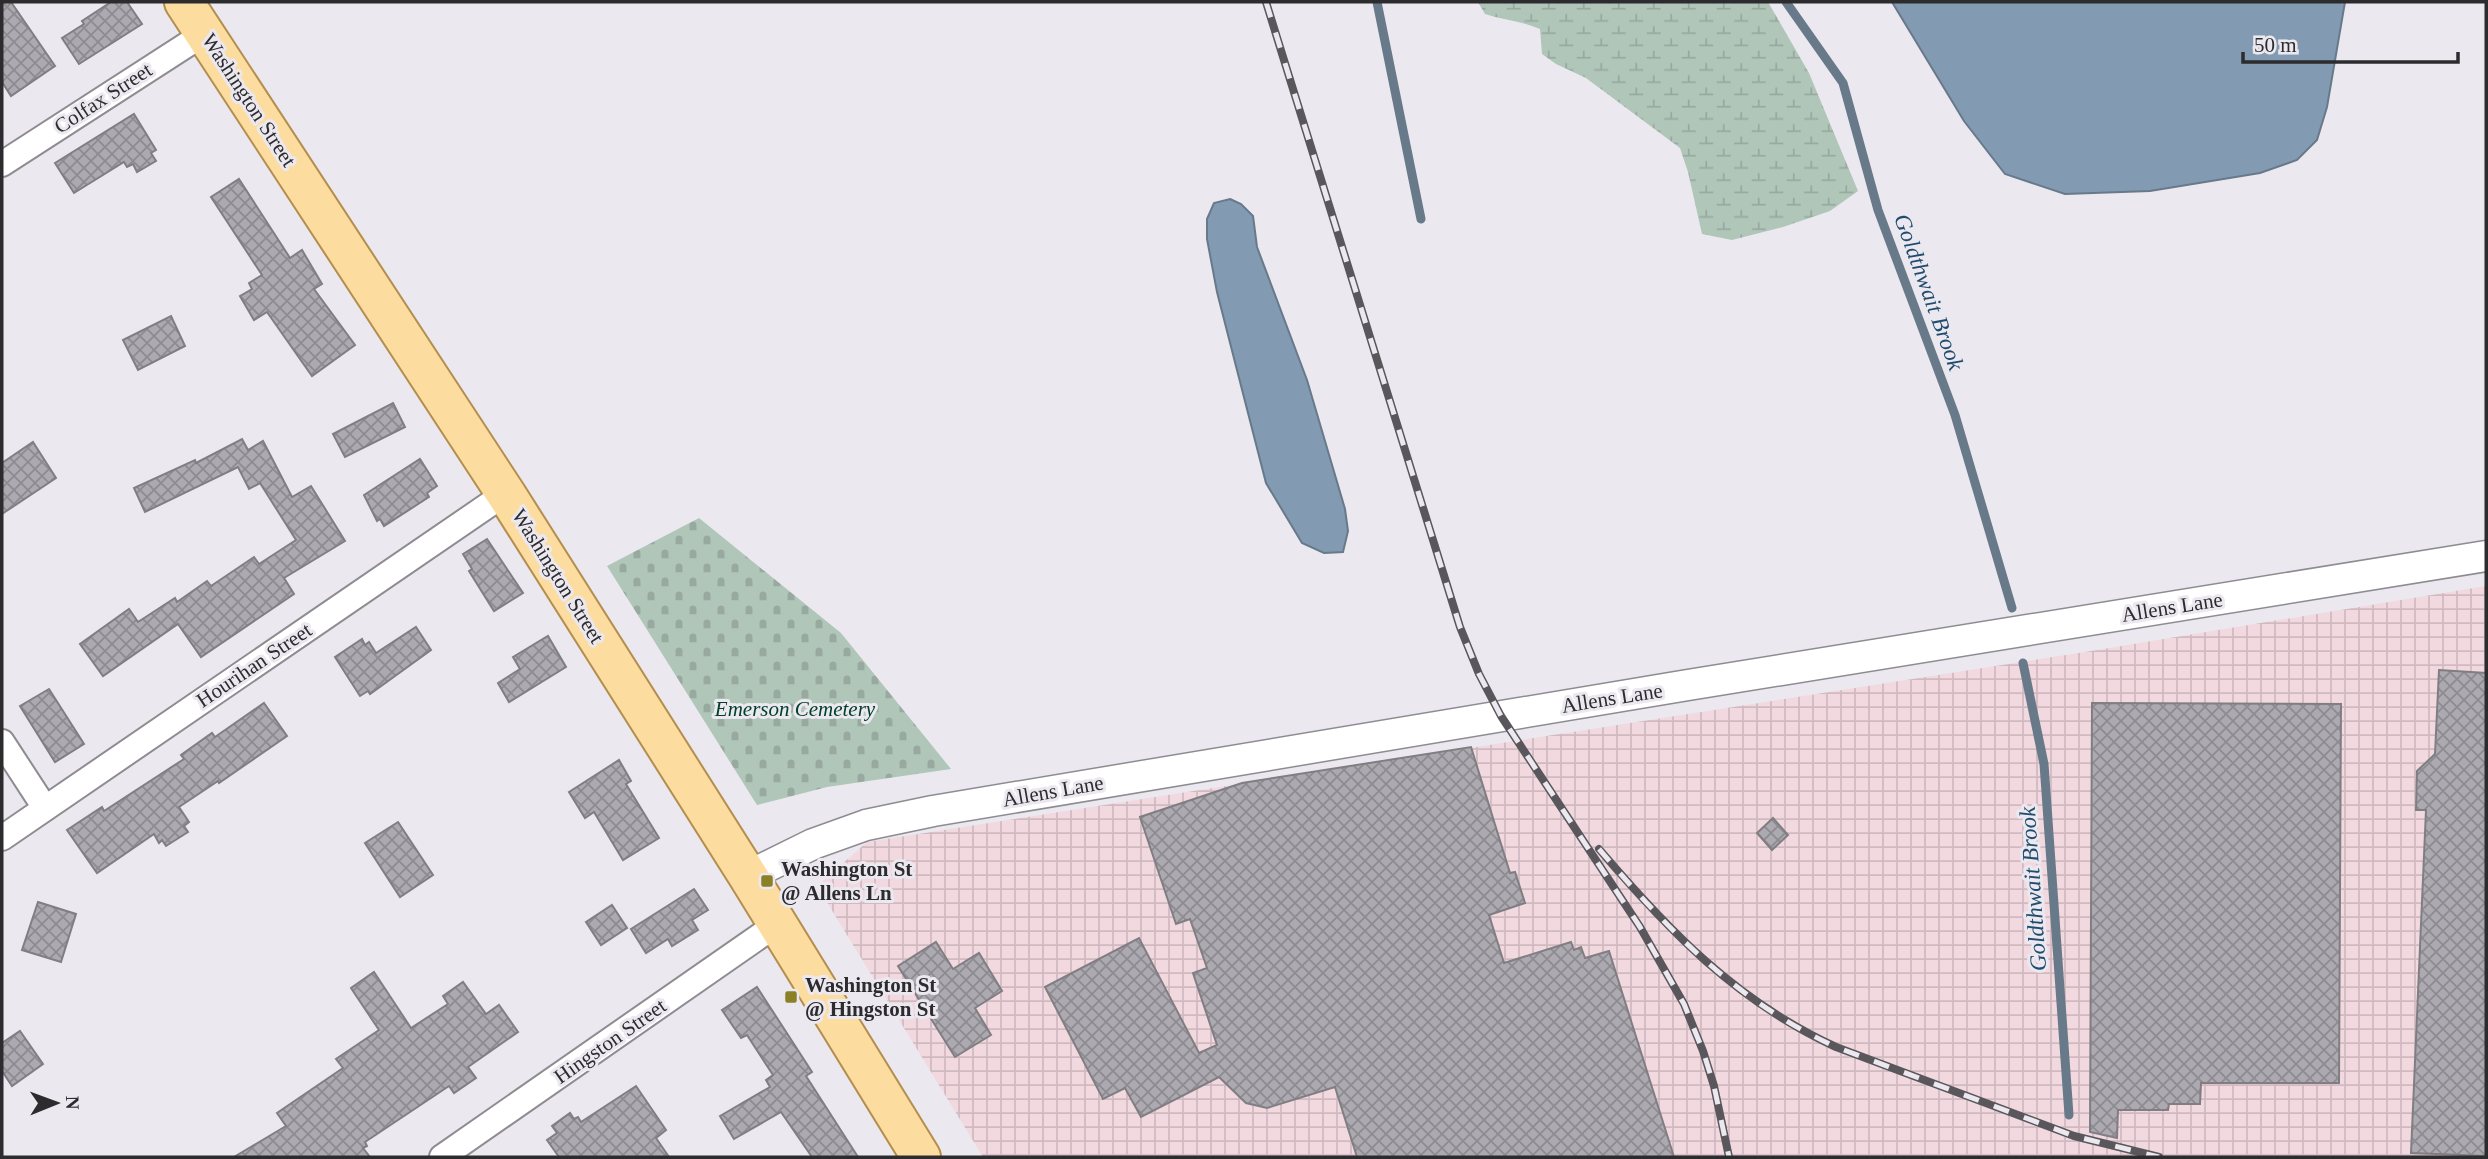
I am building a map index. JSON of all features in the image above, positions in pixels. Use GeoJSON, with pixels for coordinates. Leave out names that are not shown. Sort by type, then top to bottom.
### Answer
{"type":"FeatureCollection","features":[{"type":"Feature","properties":{"kind":"main road","name":"Washington Street"},"geometry":{"type":"LineString","coordinates":[[195,17],[506,493],[748,876],[921,1157]]}},
{"type":"Feature","properties":{"kind":"street","name":"Colfax Street"},"geometry":{"type":"LineString","coordinates":[[2,164],[195,17]]}},
{"type":"Feature","properties":{"kind":"street","name":"Hourihan Street"},"geometry":{"type":"LineString","coordinates":[[2,838],[506,493]]}},
{"type":"Feature","properties":{"kind":"street","name":"Allens Lane"},"geometry":{"type":"LineString","coordinates":[[748,876],[813,844],[866,825],[933,811],[1699,683],[2486,556]]}},
{"type":"Feature","properties":{"kind":"street"},"geometry":{"type":"LineString","coordinates":[[2,742],[45,808]]}},
{"type":"Feature","properties":{"kind":"street","name":"Hingston Street"},"geometry":{"type":"LineString","coordinates":[[442,1157],[777,924]]}},
{"type":"Feature","properties":{"kind":"shaded area"},"geometry":{"type":"Polygon","coordinates":[[[2486,586],[2486,1157],[983,1157],[817,886],[867,842],[2079,653],[2486,586]]]}},
{"type":"Feature","properties":{"kind":"green space"},"geometry":{"type":"Polygon","coordinates":[[[1478,2],[1768,2],[1809,73],[1858,191],[1830,211],[1783,227],[1732,240],[1702,234],[1680,148],[1586,78],[1542,54],[1540,29],[1485,14],[1478,2]]]}},
{"type":"Feature","properties":{"kind":"green space","name":"Emerson Cemetery"},"geometry":{"type":"Polygon","coordinates":[[[699,518],[841,633],[951,769],[827,787],[757,805],[607,566],[699,518]]]}},
{"type":"Feature","properties":{"kind":"water"},"geometry":{"type":"Polygon","coordinates":[[[1892,2],[2345,2],[2327,107],[2317,140],[2297,160],[2260,173],[2150,191],[2065,194],[2005,174],[1964,121],[1892,2]]]}},
{"type":"Feature","properties":{"kind":"water"},"geometry":{"type":"Polygon","coordinates":[[[1230,199],[1241,204],[1253,216],[1257,247],[1307,380],[1345,509],[1348,531],[1343,552],[1324,553],[1302,543],[1266,483],[1217,292],[1207,239],[1207,219],[1214,203],[1230,199]]]}},
{"type":"Feature","properties":{"kind":"building"},"geometry":{"type":"Polygon","coordinates":[[[2,2],[11,2],[55,66],[11,96],[2,82],[2,2]]]}},
{"type":"Feature","properties":{"kind":"building"},"geometry":{"type":"Polygon","coordinates":[[[111,2],[127,2],[142,24],[79,64],[62,38],[111,2]]]}},
{"type":"Feature","properties":{"kind":"building"},"geometry":{"type":"Polygon","coordinates":[[[134,114],[156,150],[151,153],[156,161],[137,172],[133,164],[127,167],[124,162],[74,193],[55,163],[134,114]]]}},
{"type":"Feature","properties":{"kind":"building"},"geometry":{"type":"Polygon","coordinates":[[[239,179],[290,258],[302,250],[322,284],[314,289],[355,345],[312,376],[267,312],[254,320],[240,296],[252,289],[249,283],[262,275],[211,197],[239,179]]]}},
{"type":"Feature","properties":{"kind":"building"},"geometry":{"type":"Polygon","coordinates":[[[171,316],[185,346],[138,370],[123,340],[171,316]]]}},
{"type":"Feature","properties":{"kind":"building"},"geometry":{"type":"Polygon","coordinates":[[[393,403],[405,427],[345,457],[333,434],[393,403]]]}},
{"type":"Feature","properties":{"kind":"building"},"geometry":{"type":"Polygon","coordinates":[[[242,439],[248,450],[263,441],[292,497],[311,486],[345,541],[284,578],[294,594],[201,657],[178,624],[103,676],[80,644],[129,609],[138,622],[175,598],[177,602],[207,581],[211,586],[254,557],[259,564],[296,540],[260,483],[249,489],[238,467],[145,512],[134,488],[195,460],[196,463],[242,439]]]}},
{"type":"Feature","properties":{"kind":"building"},"geometry":{"type":"Polygon","coordinates":[[[33,442],[56,478],[2,514],[2,463],[33,442]]]}},
{"type":"Feature","properties":{"kind":"building"},"geometry":{"type":"Polygon","coordinates":[[[420,459],[437,486],[427,493],[429,497],[384,526],[380,519],[377,521],[364,495],[420,459]]]}},
{"type":"Feature","properties":{"kind":"building"},"geometry":{"type":"Polygon","coordinates":[[[487,539],[523,593],[494,611],[469,571],[472,569],[463,554],[487,539]]]}},
{"type":"Feature","properties":{"kind":"building"},"geometry":{"type":"Polygon","coordinates":[[[416,627],[431,650],[370,694],[368,691],[360,696],[335,657],[362,639],[365,645],[369,642],[376,653],[416,627]]]}},
{"type":"Feature","properties":{"kind":"building"},"geometry":{"type":"Polygon","coordinates":[[[548,636],[566,667],[509,702],[498,683],[520,669],[513,657],[548,636]]]}},
{"type":"Feature","properties":{"kind":"building"},"geometry":{"type":"Polygon","coordinates":[[[2439,670],[2486,673],[2486,1156],[2411,1153],[2426,810],[2416,810],[2417,771],[2435,754],[2439,670]]]}},
{"type":"Feature","properties":{"kind":"building"},"geometry":{"type":"Polygon","coordinates":[[[49,689],[84,744],[55,762],[20,706],[49,689]]]}},
{"type":"Feature","properties":{"kind":"building"},"geometry":{"type":"Polygon","coordinates":[[[264,703],[287,736],[179,807],[189,822],[184,826],[188,832],[166,846],[162,840],[159,843],[154,834],[97,873],[67,830],[102,807],[104,811],[184,759],[181,755],[212,733],[215,737],[264,703]]]}},
{"type":"Feature","properties":{"kind":"building"},"geometry":{"type":"Polygon","coordinates":[[[2092,703],[2341,704],[2339,1083],[2201,1083],[2200,1104],[2169,1104],[2168,1110],[2118,1110],[2117,1138],[2090,1132],[2092,703]]]}},
{"type":"Feature","properties":{"kind":"building"},"geometry":{"type":"Polygon","coordinates":[[[1471,747],[1510,873],[1515,872],[1525,903],[1489,915],[1504,963],[1571,942],[1574,950],[1581,947],[1585,958],[1609,951],[1674,1157],[1357,1157],[1335,1087],[1267,1108],[1246,1103],[1219,1077],[1141,1117],[1125,1088],[1103,1099],[1045,987],[1139,938],[1199,1053],[1217,1045],[1193,973],[1207,968],[1190,919],[1176,924],[1140,817],[1242,783],[1471,747]]]}},
{"type":"Feature","properties":{"kind":"building"},"geometry":{"type":"Polygon","coordinates":[[[619,760],[631,781],[626,784],[659,838],[623,860],[594,812],[585,818],[569,792],[619,760]]]}},
{"type":"Feature","properties":{"kind":"building"},"geometry":{"type":"Polygon","coordinates":[[[1773,818],[1788,835],[1772,850],[1757,833],[1773,818]]]}},
{"type":"Feature","properties":{"kind":"building"},"geometry":{"type":"Polygon","coordinates":[[[398,822],[433,875],[400,897],[365,843],[398,822]]]}},
{"type":"Feature","properties":{"kind":"building"},"geometry":{"type":"Polygon","coordinates":[[[694,889],[708,910],[692,920],[698,930],[672,946],[668,939],[646,953],[631,929],[694,889]]]}},
{"type":"Feature","properties":{"kind":"building"},"geometry":{"type":"Polygon","coordinates":[[[38,902],[76,914],[61,962],[22,950],[38,902]]]}},
{"type":"Feature","properties":{"kind":"building"},"geometry":{"type":"Polygon","coordinates":[[[612,905],[627,928],[601,945],[586,922],[612,905]]]}},
{"type":"Feature","properties":{"kind":"building"},"geometry":{"type":"Polygon","coordinates":[[[936,942],[953,969],[979,953],[1002,991],[975,1008],[991,1035],[955,1057],[898,966],[936,942]]]}},
{"type":"Feature","properties":{"kind":"building"},"geometry":{"type":"Polygon","coordinates":[[[374,972],[411,1028],[448,1004],[443,996],[463,982],[486,1014],[499,1005],[518,1032],[468,1067],[476,1078],[454,1093],[449,1086],[365,1142],[367,1146],[363,1148],[370,1157],[234,1157],[286,1126],[277,1113],[343,1068],[336,1059],[379,1030],[351,988],[374,972]]]}},
{"type":"Feature","properties":{"kind":"building"},"geometry":{"type":"Polygon","coordinates":[[[757,987],[812,1072],[806,1076],[858,1157],[812,1157],[781,1112],[734,1139],[720,1116],[770,1087],[766,1080],[773,1075],[747,1035],[741,1038],[722,1010],[757,987]]]}},
{"type":"Feature","properties":{"kind":"building"},"geometry":{"type":"Polygon","coordinates":[[[20,1031],[43,1064],[12,1086],[2,1071],[2,1043],[20,1031]]]}},
{"type":"Feature","properties":{"kind":"building"},"geometry":{"type":"Polygon","coordinates":[[[636,1086],[666,1130],[656,1138],[669,1157],[559,1157],[547,1140],[557,1133],[552,1126],[570,1113],[574,1119],[578,1117],[581,1122],[636,1086]]]}},
{"type":"Feature","properties":{"kind":"waterway"},"geometry":{"type":"LineString","coordinates":[[1377,2],[1421,219]]}},
{"type":"Feature","properties":{"kind":"waterway","name":"Goldthwait Brook"},"geometry":{"type":"LineString","coordinates":[[1786,2],[1843,83],[1878,210],[1955,415],[2012,608]]}},
{"type":"Feature","properties":{"kind":"waterway","name":"Goldthwait Brook"},"geometry":{"type":"LineString","coordinates":[[2023,663],[2044,764],[2069,1115]]}},
{"type":"Feature","properties":{"kind":"railway"},"geometry":{"type":"LineString","coordinates":[[1266,2],[1460,627],[1479,674],[1501,716],[1640,927],[1684,1004],[1714,1086],[1729,1157]]}},
{"type":"Feature","properties":{"kind":"railway"},"geometry":{"type":"LineString","coordinates":[[1599,849],[1678,936],[1706,962],[1736,986],[1800,1029],[1836,1047],[2074,1136],[2159,1157]]}},
{"type":"Feature","properties":{"kind":"place","name":"Washington St @ Allens Ln"},"geometry":{"type":"Point","coordinates":[767,881]}},
{"type":"Feature","properties":{"kind":"place","name":"Washington St @ Hingston St"},"geometry":{"type":"Point","coordinates":[791,997]}}]}
